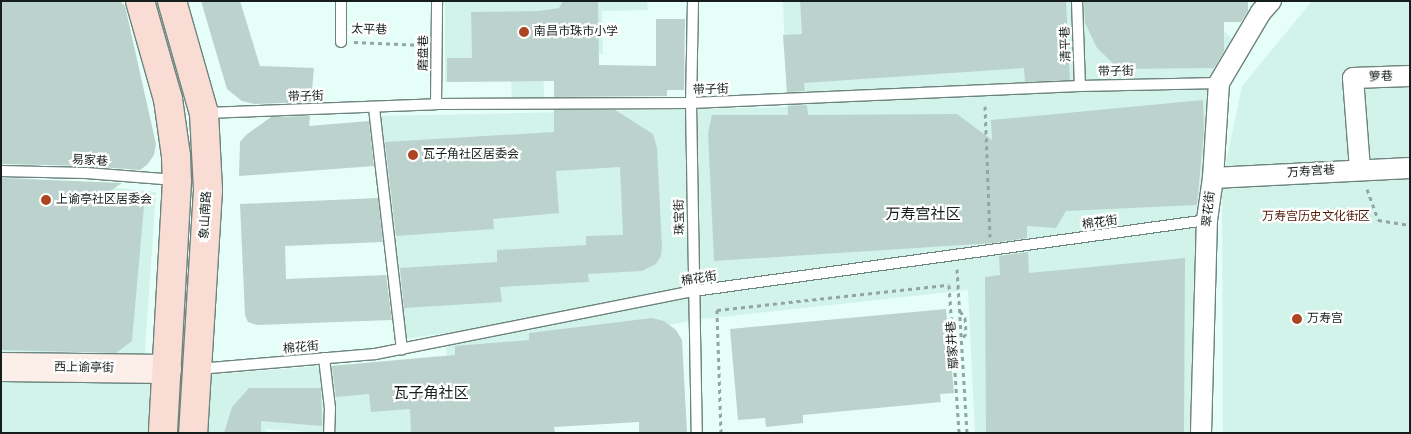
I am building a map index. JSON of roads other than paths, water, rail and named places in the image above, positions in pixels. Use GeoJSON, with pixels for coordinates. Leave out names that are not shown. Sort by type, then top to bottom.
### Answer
{"type":"FeatureCollection","features":[{"type":"Feature","properties":{"kind":"main road"},"geometry":{"type":"LineString","coordinates":[[140,1],[168,99],[176,156],[177,180],[163,433]]}},
{"type":"Feature","properties":{"kind":"main road","name":"象山南路"},"geometry":{"type":"LineString","coordinates":[[172,1],[204,113],[208,190],[193,433]]}},
{"type":"Feature","properties":{"kind":"street","name":"翠花街"},"geometry":{"type":"LineString","coordinates":[[1201,433],[1207,220],[1213,178],[1219,83],[1265,5]]}},
{"type":"Feature","properties":{"kind":"street","name":"箩巷"},"geometry":{"type":"LineString","coordinates":[[1360,169],[1353,78],[1410,76]]}},
{"type":"Feature","properties":{"kind":"street","name":"万寿宫巷"},"geometry":{"type":"LineString","coordinates":[[1213,178],[1360,169],[1410,168]]}},
{"type":"Feature","properties":{"kind":"street","name":"西上谕亭街"},"geometry":{"type":"LineString","coordinates":[[1,367],[167,369]]}},
{"type":"Feature","properties":{"kind":"lane","name":"太平巷"},"geometry":{"type":"LineString","coordinates":[[341,1],[341,42]]}},
{"type":"Feature","properties":{"kind":"lane","name":"磨盘巷"},"geometry":{"type":"LineString","coordinates":[[436,104],[438,1]]}},
{"type":"Feature","properties":{"kind":"lane","name":"珠宝街"},"geometry":{"type":"LineString","coordinates":[[693,1],[691,104],[697,433]]}},
{"type":"Feature","properties":{"kind":"lane","name":"清平巷"},"geometry":{"type":"LineString","coordinates":[[1077,1],[1080,86]]}},
{"type":"Feature","properties":{"kind":"lane","name":"带子街"},"geometry":{"type":"LineString","coordinates":[[204,113],[374,108],[436,104],[691,104],[1080,86],[1219,83]]}},
{"type":"Feature","properties":{"kind":"lane"},"geometry":{"type":"LineString","coordinates":[[374,108],[402,349]]}},
{"type":"Feature","properties":{"kind":"lane","name":"易家巷"},"geometry":{"type":"LineString","coordinates":[[1,171],[86,173],[177,180]]}},
{"type":"Feature","properties":{"kind":"lane","name":"棉花街"},"geometry":{"type":"LineString","coordinates":[[197,369],[375,354],[694,291],[1207,220]]}},
{"type":"Feature","properties":{"kind":"lane"},"geometry":{"type":"LineString","coordinates":[[324,358],[330,408],[329,433]]}},
{"type":"Feature","properties":{"kind":"place","name":"南昌市珠市小学"},"geometry":{"type":"Point","coordinates":[524,32]}},
{"type":"Feature","properties":{"kind":"place","name":"瓦子角社区居委会"},"geometry":{"type":"Point","coordinates":[413,155]}},
{"type":"Feature","properties":{"kind":"place","name":"上谕亭社区居委会"},"geometry":{"type":"Point","coordinates":[46,200]}},
{"type":"Feature","properties":{"kind":"place","name":"万寿宫"},"geometry":{"type":"Point","coordinates":[1297,319]}},
{"type":"Feature","properties":{"kind":"district","name":"万寿宫社区"},"geometry":{"type":"Point","coordinates":[923,215]}},
{"type":"Feature","properties":{"kind":"district","name":"瓦子角社区"},"geometry":{"type":"Point","coordinates":[431,394]}},
{"type":"Feature","properties":{"kind":"park label","name":"万寿宫历史文化街区"},"geometry":{"type":"Point","coordinates":[1316,217]}}]}
